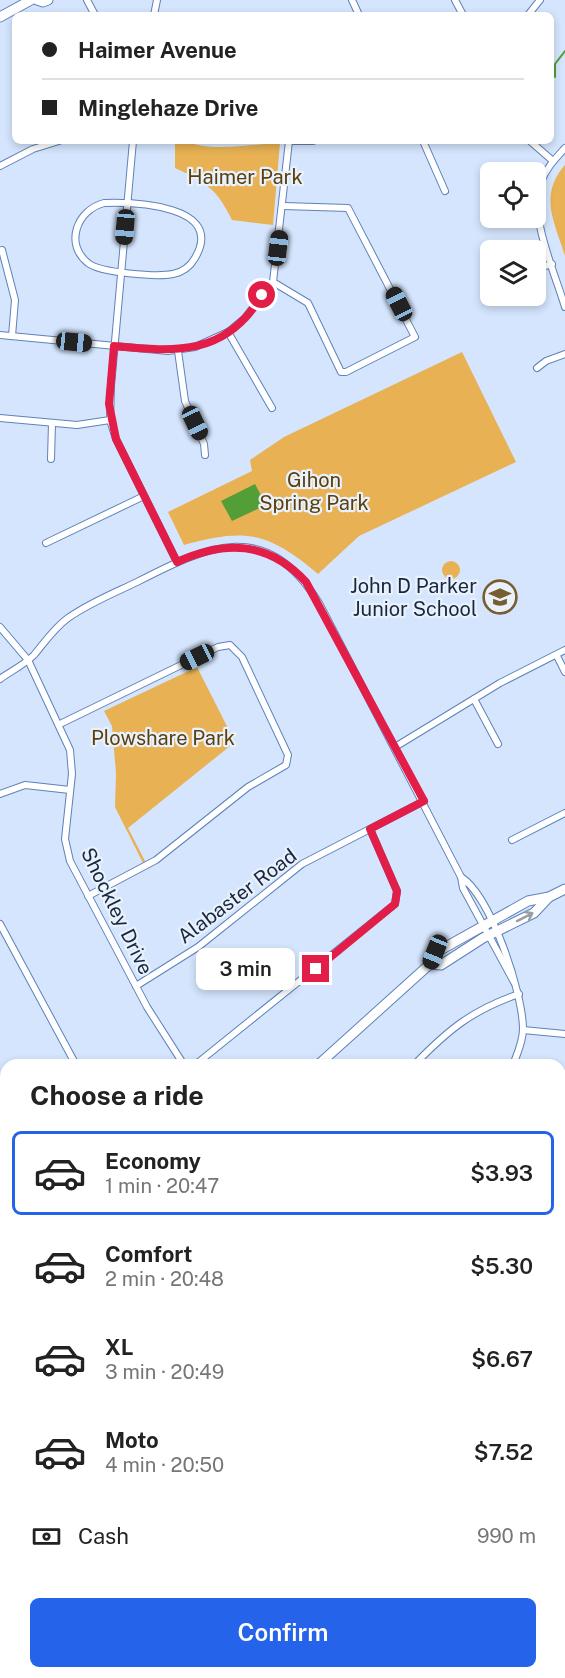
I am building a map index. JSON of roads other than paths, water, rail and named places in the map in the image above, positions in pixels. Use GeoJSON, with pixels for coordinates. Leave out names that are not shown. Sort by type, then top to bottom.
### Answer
{"type":"FeatureCollection","features":[{"type":"Feature","properties":{"kind":"main road"},"geometry":{"type":"LineString","coordinates":[[0,17],[31,0]]}},
{"type":"Feature","properties":{"kind":"main road"},"geometry":{"type":"LineString","coordinates":[[37,0],[43,2],[48,0]]}},
{"type":"Feature","properties":{"kind":"main road"},"geometry":{"type":"LineString","coordinates":[[325,1059],[430,964],[435,952],[528,901],[549,897],[565,889]]}},
{"type":"Feature","properties":{"kind":"main road"},"geometry":{"type":"LineString","coordinates":[[430,964],[441,965],[492,934],[534,913],[549,897]]}},
{"type":"Feature","properties":{"kind":"street"},"geometry":{"type":"LineString","coordinates":[[530,12],[540,0]]}},
{"type":"Feature","properties":{"kind":"street"},"geometry":{"type":"LineString","coordinates":[[0,166],[33,149],[49,144]]}},
{"type":"Feature","properties":{"kind":"street"},"geometry":{"type":"LineString","coordinates":[[133,144],[114,346],[110,420],[116,439],[177,562]]}},
{"type":"Feature","properties":{"kind":"street"},"geometry":{"type":"LineString","coordinates":[[0,335],[178,351],[208,343],[228,332],[245,318],[273,282],[289,144]]}},
{"type":"Feature","properties":{"kind":"street"},"geometry":{"type":"LineString","coordinates":[[424,144],[445,191]]}},
{"type":"Feature","properties":{"kind":"street"},"geometry":{"type":"LineString","coordinates":[[533,144],[553,161]]}},
{"type":"Feature","properties":{"kind":"street"},"geometry":{"type":"LineString","coordinates":[[565,148],[553,161],[541,181],[536,203],[565,307]]}},
{"type":"Feature","properties":{"kind":"street"},"geometry":{"type":"LineString","coordinates":[[104,203],[127,205],[181,211],[195,224],[199,246],[190,265],[180,272],[167,275],[102,269],[87,263],[77,247],[75,234],[79,221],[89,209],[104,203]]}},
{"type":"Feature","properties":{"kind":"street"},"geometry":{"type":"LineString","coordinates":[[273,282],[296,293],[308,303],[341,372],[415,337],[348,208],[283,206]]}},
{"type":"Feature","properties":{"kind":"street"},"geometry":{"type":"LineString","coordinates":[[2,250],[15,300],[12,336]]}},
{"type":"Feature","properties":{"kind":"street"},"geometry":{"type":"LineString","coordinates":[[546,266],[552,264]]}},
{"type":"Feature","properties":{"kind":"street"},"geometry":{"type":"LineString","coordinates":[[228,332],[272,408]]}},
{"type":"Feature","properties":{"kind":"street"},"geometry":{"type":"LineString","coordinates":[[178,351],[185,401],[204,444],[205,455]]}},
{"type":"Feature","properties":{"kind":"street"},"geometry":{"type":"LineString","coordinates":[[537,369],[546,361],[565,354]]}},
{"type":"Feature","properties":{"kind":"street"},"geometry":{"type":"LineString","coordinates":[[0,418],[92,425],[110,420]]}},
{"type":"Feature","properties":{"kind":"street"},"geometry":{"type":"LineString","coordinates":[[51,459],[52,423]]}},
{"type":"Feature","properties":{"kind":"street"},"geometry":{"type":"LineString","coordinates":[[46,543],[144,496]]}},
{"type":"Feature","properties":{"kind":"street"},"geometry":{"type":"LineString","coordinates":[[0,679],[28,660],[72,615],[177,562],[210,549],[238,547],[269,554],[294,570],[306,582],[319,603],[424,801],[461,877],[470,883],[519,994],[523,1030],[515,1059]]}},
{"type":"Feature","properties":{"kind":"street","name":"Shockley Drive"},"geometry":{"type":"LineString","coordinates":[[0,627],[28,660],[60,724],[72,762],[65,824],[67,852],[136,986],[180,1059]]}},
{"type":"Feature","properties":{"kind":"street"},"geometry":{"type":"LineString","coordinates":[[60,724],[218,647],[230,645],[242,657],[288,755],[286,765],[248,788],[156,860],[88,896]]}},
{"type":"Feature","properties":{"kind":"street"},"geometry":{"type":"LineString","coordinates":[[395,747],[474,699],[565,650]]}},
{"type":"Feature","properties":{"kind":"street"},"geometry":{"type":"LineString","coordinates":[[557,656],[565,672]]}},
{"type":"Feature","properties":{"kind":"street"},"geometry":{"type":"LineString","coordinates":[[474,699],[498,744]]}},
{"type":"Feature","properties":{"kind":"street"},"geometry":{"type":"LineString","coordinates":[[0,794],[25,785],[70,790]]}},
{"type":"Feature","properties":{"kind":"street","name":"Alabaster Road"},"geometry":{"type":"LineString","coordinates":[[136,986],[198,948],[302,864],[424,801]]}},
{"type":"Feature","properties":{"kind":"street"},"geometry":{"type":"LineString","coordinates":[[512,840],[565,813]]}},
{"type":"Feature","properties":{"kind":"street"},"geometry":{"type":"LineString","coordinates":[[202,1059],[395,904],[397,891],[370,829]]}},
{"type":"Feature","properties":{"kind":"street"},"geometry":{"type":"LineString","coordinates":[[0,924],[73,1059]]}},
{"type":"Feature","properties":{"kind":"street"},"geometry":{"type":"LineString","coordinates":[[420,1059],[459,1022],[492,1003],[519,994]]}},
{"type":"Feature","properties":{"kind":"street"},"geometry":{"type":"LineString","coordinates":[[523,1030],[565,1034]]}},
{"type":"Feature","properties":{"kind":"waterway"},"geometry":{"type":"LineString","coordinates":[[555,77],[555,64],[565,51]]}},
{"type":"Feature","properties":{"kind":"place","name":"John D Parker Junior School"},"geometry":{"type":"Point","coordinates":[500,597]}},
{"type":"Feature","properties":{"kind":"park label","name":"Haimer Park"},"geometry":{"type":"Point","coordinates":[245,177]}},
{"type":"Feature","properties":{"kind":"park label","name":"Gihon Spring Park"},"geometry":{"type":"Point","coordinates":[314,492]}},
{"type":"Feature","properties":{"kind":"park label","name":"Plowshare Park"},"geometry":{"type":"Point","coordinates":[163,738]}}]}
